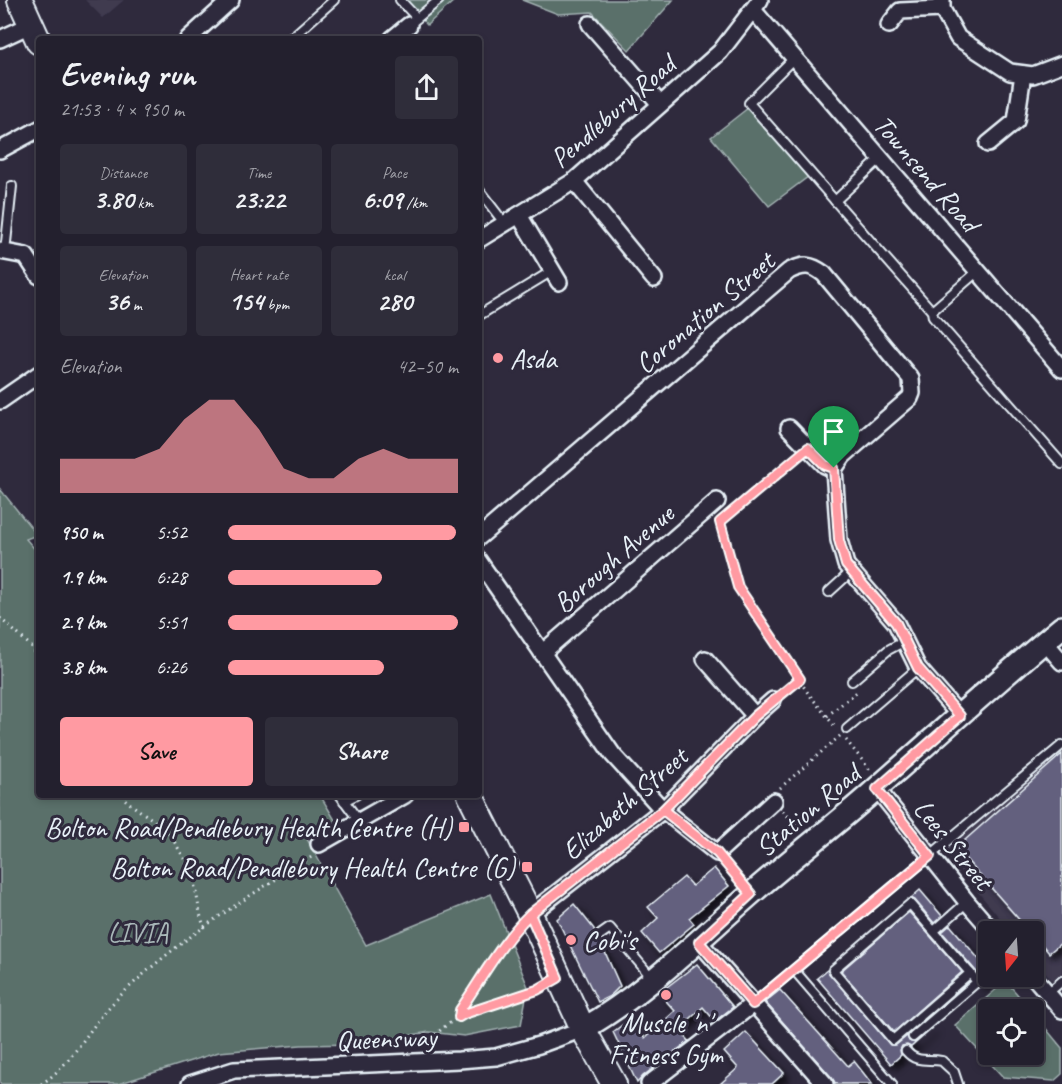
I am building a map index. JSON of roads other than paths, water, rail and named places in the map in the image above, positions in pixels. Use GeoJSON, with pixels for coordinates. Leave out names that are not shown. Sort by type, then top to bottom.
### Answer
{"type":"FeatureCollection","features":[{"type":"Feature","properties":{"kind":"main road","name":"Station Road"},"geometry":{"type":"LineString","coordinates":[[583,1029],[607,1015],[699,942],[751,894],[877,789],[1062,627]]}},
{"type":"Feature","properties":{"kind":"main road"},"geometry":{"type":"LineString","coordinates":[[472,798],[530,914],[583,1029],[614,1084]]}},
{"type":"Feature","properties":{"kind":"street"},"geometry":{"type":"LineString","coordinates":[[191,36],[231,0]]}},
{"type":"Feature","properties":{"kind":"street","name":"Townsend Road"},"geometry":{"type":"LineString","coordinates":[[757,5],[794,58],[1062,369]]}},
{"type":"Feature","properties":{"kind":"street","name":"Pendlebury Road"},"geometry":{"type":"LineString","coordinates":[[482,238],[574,181],[720,51],[757,5]]}},
{"type":"Feature","properties":{"kind":"street"},"geometry":{"type":"LineString","coordinates":[[889,25],[900,11],[942,5],[958,38],[1010,72],[1033,75],[1062,64]]}},
{"type":"Feature","properties":{"kind":"street"},"geometry":{"type":"LineString","coordinates":[[0,39],[30,15]]}},
{"type":"Feature","properties":{"kind":"street"},"geometry":{"type":"LineString","coordinates":[[396,36],[413,21]]}},
{"type":"Feature","properties":{"kind":"street"},"geometry":{"type":"LineString","coordinates":[[590,24],[660,104]]}},
{"type":"Feature","properties":{"kind":"street"},"geometry":{"type":"LineString","coordinates":[[988,144],[1016,121],[1023,74]]}},
{"type":"Feature","properties":{"kind":"street"},"geometry":{"type":"LineString","coordinates":[[0,150],[36,131]]}},
{"type":"Feature","properties":{"kind":"street"},"geometry":{"type":"LineString","coordinates":[[574,181],[654,279]]}},
{"type":"Feature","properties":{"kind":"street"},"geometry":{"type":"LineString","coordinates":[[519,215],[555,277]]}},
{"type":"Feature","properties":{"kind":"street"},"geometry":{"type":"LineString","coordinates":[[2,252],[26,256],[36,271]]}},
{"type":"Feature","properties":{"kind":"street","name":"Coronation Street"},"geometry":{"type":"LineString","coordinates":[[482,535],[789,271],[801,265],[815,268],[824,274],[911,379],[910,398],[843,456],[834,468]]}},
{"type":"Feature","properties":{"kind":"street"},"geometry":{"type":"LineString","coordinates":[[0,401],[36,376]]}},
{"type":"Feature","properties":{"kind":"street"},"geometry":{"type":"LineString","coordinates":[[789,428],[825,465],[834,468],[839,540],[846,565],[896,623],[918,668],[960,716]]}},
{"type":"Feature","properties":{"kind":"street","name":"Borough Avenue"},"geometry":{"type":"LineString","coordinates":[[542,653],[717,501]]}},
{"type":"Feature","properties":{"kind":"street"},"geometry":{"type":"LineString","coordinates":[[482,566],[613,755],[663,810],[717,853],[774,801]]}},
{"type":"Feature","properties":{"kind":"street"},"geometry":{"type":"LineString","coordinates":[[1044,641],[1062,662]]}},
{"type":"Feature","properties":{"kind":"street"},"geometry":{"type":"LineString","coordinates":[[705,658],[755,716]]}},
{"type":"Feature","properties":{"kind":"street","name":"Elizabeth Street"},"geometry":{"type":"LineString","coordinates":[[530,914],[663,810],[773,700]]}},
{"type":"Feature","properties":{"kind":"street","name":"Lees Street"},"geometry":{"type":"LineString","coordinates":[[877,789],[983,921]]}},
{"type":"Feature","properties":{"kind":"street"},"geometry":{"type":"LineString","coordinates":[[319,844],[400,798]]}},
{"type":"Feature","properties":{"kind":"street"},"geometry":{"type":"LineString","coordinates":[[699,942],[825,1084]]}},
{"type":"Feature","properties":{"kind":"street"},"geometry":{"type":"LineString","coordinates":[[1043,987],[1062,1010]]}},
{"type":"Feature","properties":{"kind":"street"},"geometry":{"type":"LineString","coordinates":[[650,1084],[753,1004]]}},
{"type":"Feature","properties":{"kind":"street","name":"Queensway"},"geometry":{"type":"LineString","coordinates":[[190,1084],[234,1070],[496,1057],[583,1029]]}},
{"type":"Feature","properties":{"kind":"lane"},"geometry":{"type":"LineString","coordinates":[[293,36],[334,0]]}},
{"type":"Feature","properties":{"kind":"lane"},"geometry":{"type":"LineString","coordinates":[[400,0],[413,21],[439,0]]}},
{"type":"Feature","properties":{"kind":"lane"},"geometry":{"type":"LineString","coordinates":[[794,58],[748,103],[932,311],[933,317],[1060,458]]}},
{"type":"Feature","properties":{"kind":"lane"},"geometry":{"type":"LineString","coordinates":[[835,201],[880,158]]}},
{"type":"Feature","properties":{"kind":"lane"},"geometry":{"type":"LineString","coordinates":[[2,252],[12,186]]}},
{"type":"Feature","properties":{"kind":"lane"},"geometry":{"type":"LineString","coordinates":[[482,194],[505,224]]}},
{"type":"Feature","properties":{"kind":"lane"},"geometry":{"type":"LineString","coordinates":[[932,311],[978,271]]}},
{"type":"Feature","properties":{"kind":"lane"},"geometry":{"type":"LineString","coordinates":[[482,314],[555,277]]}},
{"type":"Feature","properties":{"kind":"lane"},"geometry":{"type":"LineString","coordinates":[[829,592],[852,571]]}},
{"type":"Feature","properties":{"kind":"lane"},"geometry":{"type":"LineString","coordinates":[[852,681],[888,650],[905,642]]}},
{"type":"Feature","properties":{"kind":"lane"},"geometry":{"type":"LineString","coordinates":[[844,731],[918,668]]}},
{"type":"Feature","properties":{"kind":"lane"},"geometry":{"type":"LineString","coordinates":[[753,1004],[1062,745]]}},
{"type":"Feature","properties":{"kind":"lane"},"geometry":{"type":"LineString","coordinates":[[342,798],[359,821]]}},
{"type":"Feature","properties":{"kind":"lane"},"geometry":{"type":"LineString","coordinates":[[934,931],[967,902]]}},
{"type":"Feature","properties":{"kind":"lane"},"geometry":{"type":"LineString","coordinates":[[913,1037],[977,982],[970,973],[934,931],[910,904],[833,970],[893,1040],[970,973]]}},
{"type":"Feature","properties":{"kind":"lane"},"geometry":{"type":"LineString","coordinates":[[600,935],[610,928],[653,979]]}},
{"type":"Feature","properties":{"kind":"lane"},"geometry":{"type":"LineString","coordinates":[[794,970],[892,1084]]}},
{"type":"Feature","properties":{"kind":"lane"},"geometry":{"type":"LineString","coordinates":[[1048,993],[1062,981]]}},
{"type":"Feature","properties":{"kind":"lane"},"geometry":{"type":"LineString","coordinates":[[906,1051],[911,1057],[920,1060],[942,1061],[954,1072],[958,1084]]}},
{"type":"Feature","properties":{"kind":"place","name":"Asda"},"geometry":{"type":"Point","coordinates":[498,358]}},
{"type":"Feature","properties":{"kind":"place","name":"Bolton Road/Pendlebury Health Centre (H)"},"geometry":{"type":"Point","coordinates":[464,827]}},
{"type":"Feature","properties":{"kind":"place","name":"Bolton Road/Pendlebury Health Centre (G)"},"geometry":{"type":"Point","coordinates":[527,867]}},
{"type":"Feature","properties":{"kind":"place","name":"Cobi's"},"geometry":{"type":"Point","coordinates":[571,940]}},
{"type":"Feature","properties":{"kind":"place","name":"Muscle 'n' Fitness Gym"},"geometry":{"type":"Point","coordinates":[666,995]}},
{"type":"Feature","properties":{"kind":"park label","name":"LIVIA"},"geometry":{"type":"Point","coordinates":[138,932]}}]}
